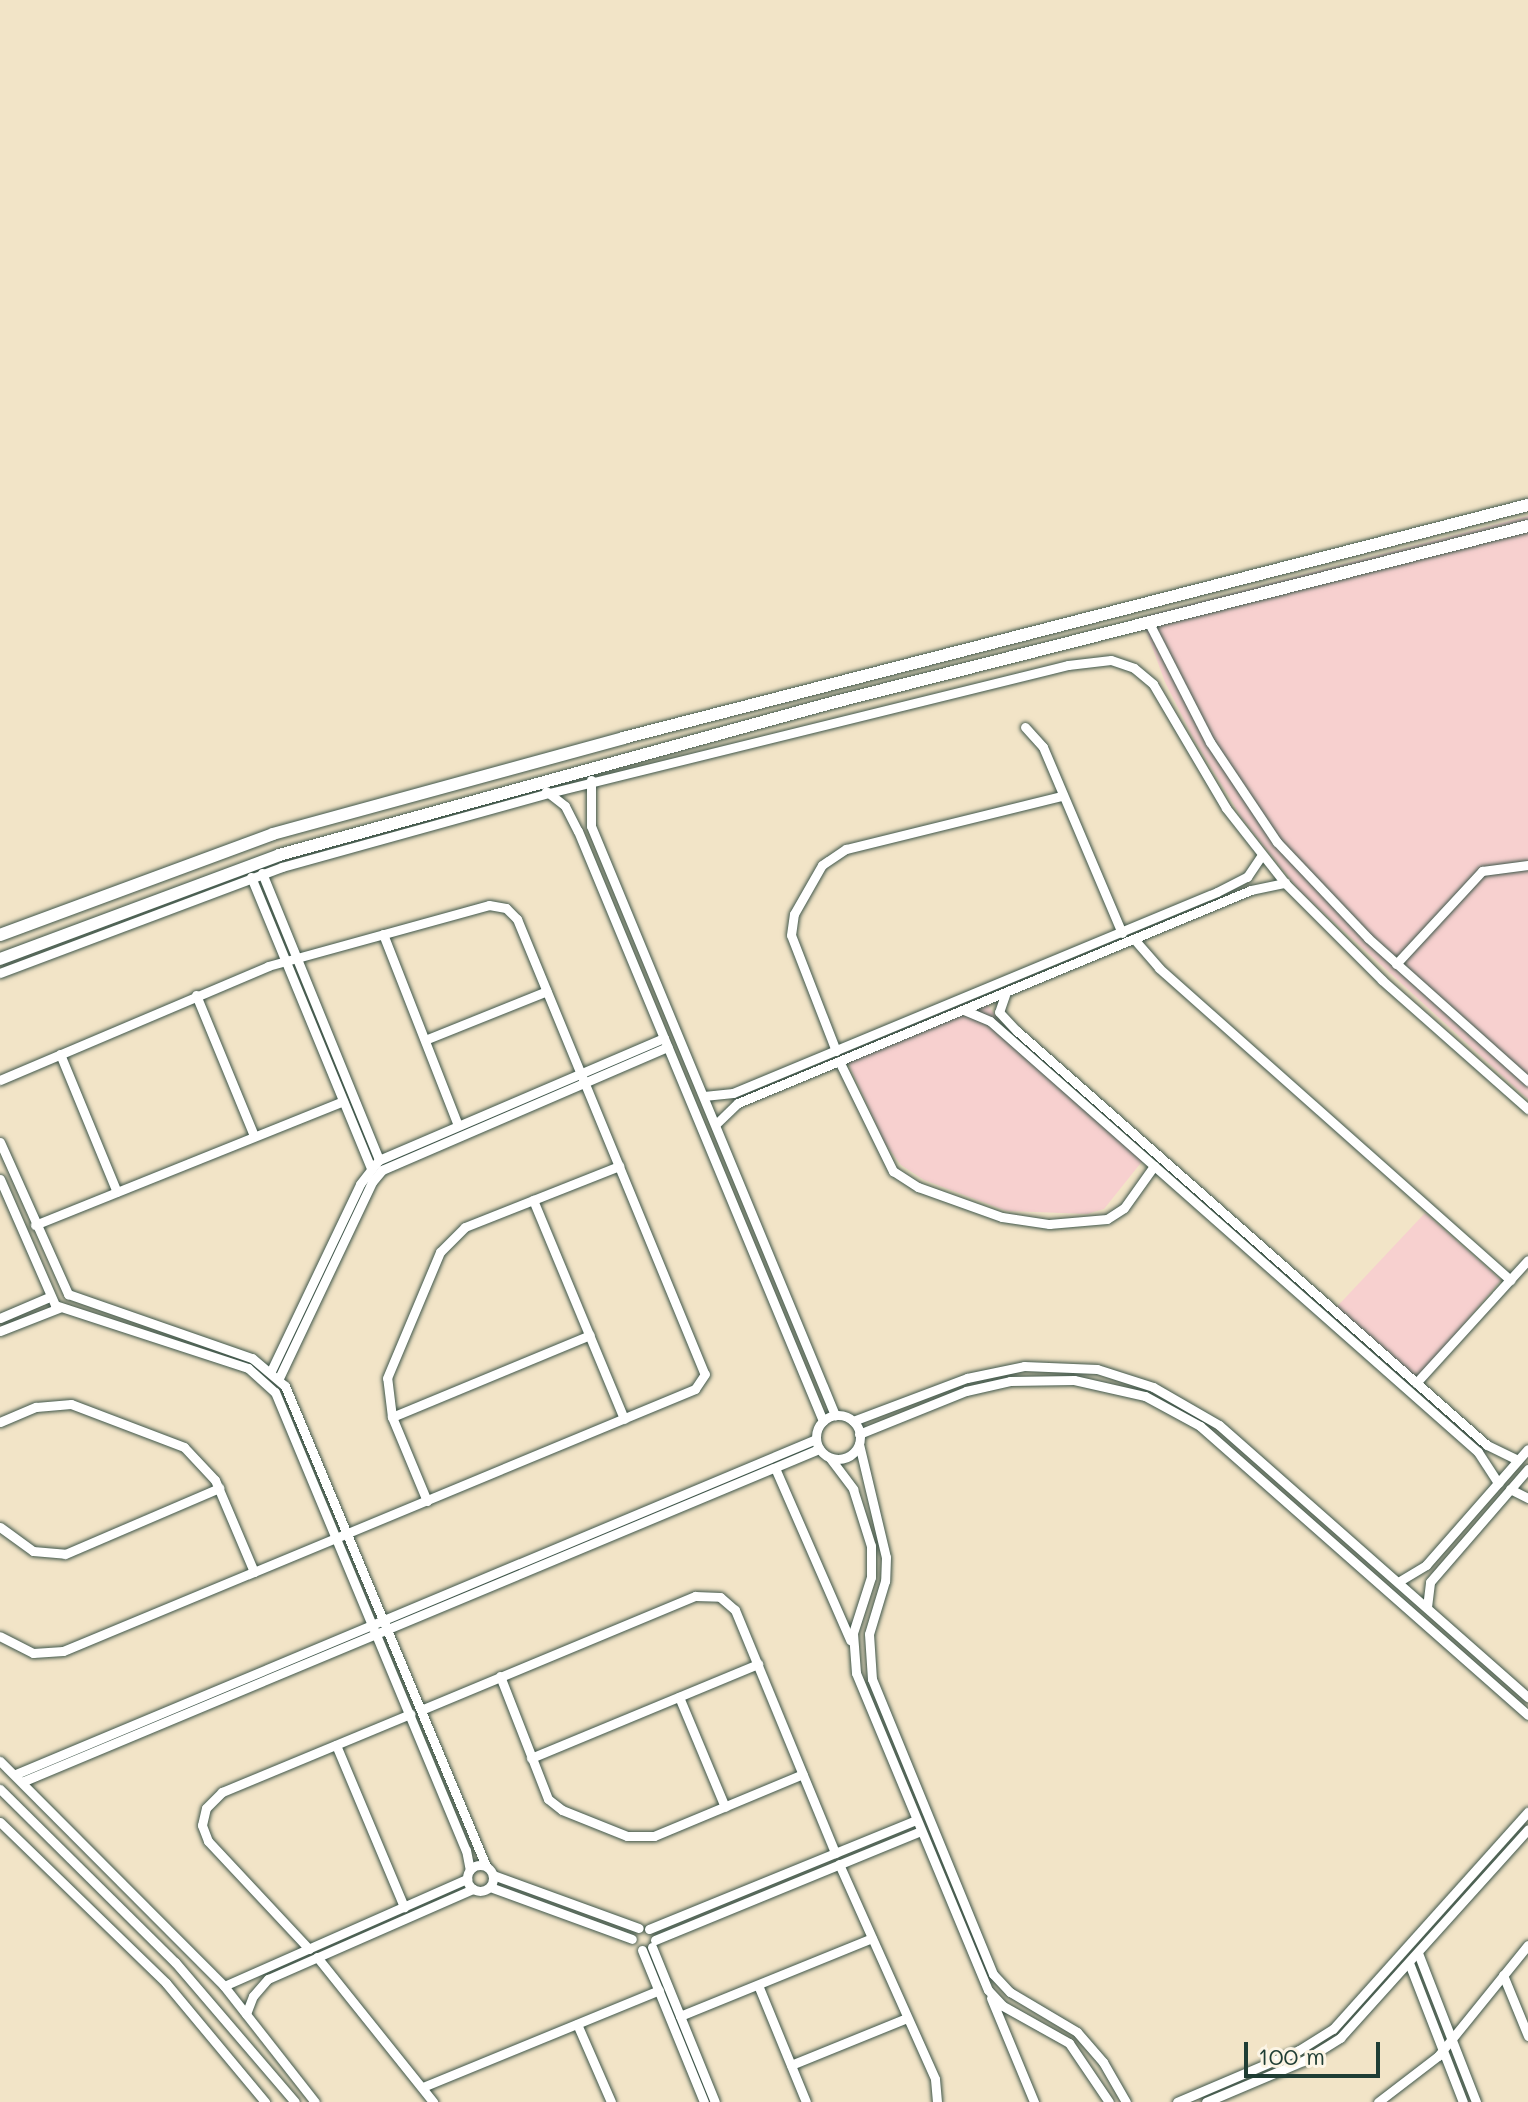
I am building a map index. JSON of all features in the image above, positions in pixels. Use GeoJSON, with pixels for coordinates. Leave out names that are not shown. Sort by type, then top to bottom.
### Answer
{"type":"FeatureCollection","features":[{"type":"Feature","properties":{"kind":"street"},"geometry":{"type":"LineString","coordinates":[[0,935],[262,837],[814,688],[1528,505]]}},
{"type":"Feature","properties":{"kind":"street"},"geometry":{"type":"LineString","coordinates":[[1483,517],[1477,530],[1483,538]]}},
{"type":"Feature","properties":{"kind":"street"},"geometry":{"type":"LineString","coordinates":[[0,959],[230,870],[597,766],[1148,621],[1528,526]]}},
{"type":"Feature","properties":{"kind":"street"},"geometry":{"type":"LineString","coordinates":[[1436,530],[1445,539],[1441,548]]}},
{"type":"Feature","properties":{"kind":"street"},"geometry":{"type":"LineString","coordinates":[[1148,621],[1177,682],[1226,768],[1277,842],[1396,964],[1528,1081]]}},
{"type":"Feature","properties":{"kind":"street"},"geometry":{"type":"LineString","coordinates":[[0,973],[262,873],[549,793],[1094,660],[1134,668],[1159,694],[1208,779],[1261,856],[1285,883],[1429,1021],[1528,1109]]}},
{"type":"Feature","properties":{"kind":"street"},"geometry":{"type":"LineString","coordinates":[[1159,694],[1177,682]]}},
{"type":"Feature","properties":{"kind":"street"},"geometry":{"type":"LineString","coordinates":[[814,688],[814,699],[835,702]]}},
{"type":"Feature","properties":{"kind":"street"},"geometry":{"type":"LineString","coordinates":[[739,710],[757,711],[757,723]]}},
{"type":"Feature","properties":{"kind":"street"},"geometry":{"type":"LineString","coordinates":[[1025,727],[1043,747],[1122,933]]}},
{"type":"Feature","properties":{"kind":"street"},"geometry":{"type":"LineString","coordinates":[[597,766],[590,783],[591,826],[835,1415]]}},
{"type":"Feature","properties":{"kind":"street"},"geometry":{"type":"LineString","coordinates":[[16,1774],[775,1468],[818,1444],[823,1421],[578,831],[549,793],[537,784]]}},
{"type":"Feature","properties":{"kind":"street"},"geometry":{"type":"LineString","coordinates":[[1062,796],[846,849],[822,865],[794,914],[791,935],[837,1056],[893,1171],[918,1187],[1002,1217],[1049,1224],[1107,1219],[1124,1208],[1154,1166]]}},
{"type":"Feature","properties":{"kind":"street"},"geometry":{"type":"LineString","coordinates":[[837,1056],[964,1010],[1134,939],[1219,898],[1247,877],[1261,856]]}},
{"type":"Feature","properties":{"kind":"street"},"geometry":{"type":"LineString","coordinates":[[1396,964],[1482,871],[1528,865]]}},
{"type":"Feature","properties":{"kind":"street"},"geometry":{"type":"LineString","coordinates":[[262,873],[296,958],[343,1101],[371,1168]]}},
{"type":"Feature","properties":{"kind":"street"},"geometry":{"type":"LineString","coordinates":[[251,877],[285,961],[379,1160]]}},
{"type":"Feature","properties":{"kind":"street"},"geometry":{"type":"LineString","coordinates":[[704,1096],[749,1092],[1122,933],[1219,898],[1285,883]]}},
{"type":"Feature","properties":{"kind":"street"},"geometry":{"type":"LineString","coordinates":[[0,1080],[196,995],[285,961],[500,906],[517,919],[705,1374],[695,1389],[54,1653],[24,1651],[0,1636]]}},
{"type":"Feature","properties":{"kind":"street"},"geometry":{"type":"LineString","coordinates":[[35,920],[34,934],[53,936]]}},
{"type":"Feature","properties":{"kind":"street"},"geometry":{"type":"LineString","coordinates":[[383,934],[458,1125]]}},
{"type":"Feature","properties":{"kind":"street"},"geometry":{"type":"LineString","coordinates":[[1134,939],[1159,968],[1510,1280]]}},
{"type":"Feature","properties":{"kind":"street"},"geometry":{"type":"LineString","coordinates":[[425,1040],[547,991]]}},
{"type":"Feature","properties":{"kind":"street"},"geometry":{"type":"LineString","coordinates":[[1006,992],[999,1012],[1013,1035],[1154,1166],[1478,1445],[1518,1460]]}},
{"type":"Feature","properties":{"kind":"street"},"geometry":{"type":"LineString","coordinates":[[196,995],[254,1136]]}},
{"type":"Feature","properties":{"kind":"street"},"geometry":{"type":"LineString","coordinates":[[1429,1021],[1443,1006]]}},
{"type":"Feature","properties":{"kind":"street"},"geometry":{"type":"LineString","coordinates":[[964,1010],[985,1017],[1013,1035],[1416,1383],[1478,1445],[1498,1483]]}},
{"type":"Feature","properties":{"kind":"street"},"geometry":{"type":"LineString","coordinates":[[320,1278],[382,1170],[484,1119],[666,1042]]}},
{"type":"Feature","properties":{"kind":"street"},"geometry":{"type":"LineString","coordinates":[[60,1054],[117,1192]]}},
{"type":"Feature","properties":{"kind":"street"},"geometry":{"type":"LineString","coordinates":[[716,1124],[731,1106],[749,1092]]}},
{"type":"Feature","properties":{"kind":"street"},"geometry":{"type":"LineString","coordinates":[[35,1225],[343,1101]]}},
{"type":"Feature","properties":{"kind":"street"},"geometry":{"type":"LineString","coordinates":[[275,1374],[371,1168],[379,1160],[458,1125],[484,1119]]}},
{"type":"Feature","properties":{"kind":"street"},"geometry":{"type":"LineString","coordinates":[[0,1142],[58,1281],[74,1298],[252,1358],[275,1374],[380,1627],[421,1710],[486,1866],[493,1875],[644,1929]]}},
{"type":"Feature","properties":{"kind":"street"},"geometry":{"type":"LineString","coordinates":[[427,1501],[392,1417],[388,1370],[440,1252],[465,1227],[619,1166]]}},
{"type":"Feature","properties":{"kind":"street"},"geometry":{"type":"LineString","coordinates":[[0,1179],[47,1298],[59,1308],[253,1371],[275,1392],[299,1432]]}},
{"type":"Feature","properties":{"kind":"street"},"geometry":{"type":"LineString","coordinates":[[6,1194],[20,1189]]}},
{"type":"Feature","properties":{"kind":"street"},"geometry":{"type":"LineString","coordinates":[[533,1200],[624,1419]]}},
{"type":"Feature","properties":{"kind":"street"},"geometry":{"type":"LineString","coordinates":[[1416,1383],[1528,1260]]}},
{"type":"Feature","properties":{"kind":"street"},"geometry":{"type":"LineString","coordinates":[[0,1318],[47,1298]]}},
{"type":"Feature","properties":{"kind":"street"},"geometry":{"type":"LineString","coordinates":[[0,1331],[59,1308]]}},
{"type":"Feature","properties":{"kind":"street"},"geometry":{"type":"LineString","coordinates":[[392,1417],[590,1335]]}},
{"type":"Feature","properties":{"kind":"street"},"geometry":{"type":"LineString","coordinates":[[823,1421],[835,1415],[853,1421],[981,1374],[1075,1366],[1117,1374],[1170,1395],[1219,1425],[1528,1697]]}},
{"type":"Feature","properties":{"kind":"street"},"geometry":{"type":"LineString","coordinates":[[830,1458],[845,1458],[859,1439],[980,1387],[1025,1379],[1074,1380],[1131,1390],[1200,1426],[1528,1715]]}},
{"type":"Feature","properties":{"kind":"street"},"geometry":{"type":"LineString","coordinates":[[0,1422],[45,1405],[87,1407],[184,1447],[205,1466],[219,1488],[254,1572]]}},
{"type":"Feature","properties":{"kind":"street"},"geometry":{"type":"LineString","coordinates":[[853,1421],[859,1439],[861,1470],[881,1522],[886,1557],[885,1581],[869,1634],[870,1667],[906,1761],[997,1980],[1077,2032],[1103,2062],[1126,2102]]}},
{"type":"Feature","properties":{"kind":"street"},"geometry":{"type":"LineString","coordinates":[[818,1444],[853,1489],[871,1546],[871,1577],[852,1643]]}},
{"type":"Feature","properties":{"kind":"street"},"geometry":{"type":"LineString","coordinates":[[24,1781],[380,1627],[818,1444]]}},
{"type":"Feature","properties":{"kind":"street"},"geometry":{"type":"LineString","coordinates":[[1398,1582],[1426,1565],[1528,1449]]}},
{"type":"Feature","properties":{"kind":"street"},"geometry":{"type":"LineString","coordinates":[[1253,1473],[1262,1463]]}},
{"type":"Feature","properties":{"kind":"street"},"geometry":{"type":"LineString","coordinates":[[775,1468],[852,1643],[856,1673],[1034,2102]]}},
{"type":"Feature","properties":{"kind":"street"},"geometry":{"type":"LineString","coordinates":[[1427,1607],[1427,1590],[1437,1573],[1528,1469]]}},
{"type":"Feature","properties":{"kind":"street"},"geometry":{"type":"LineString","coordinates":[[0,1527],[33,1551],[65,1554],[219,1488]]}},
{"type":"Feature","properties":{"kind":"street"},"geometry":{"type":"LineString","coordinates":[[1510,1489],[1528,1498]]}},
{"type":"Feature","properties":{"kind":"street"},"geometry":{"type":"LineString","coordinates":[[1426,1565],[1437,1573]]}},
{"type":"Feature","properties":{"kind":"street"},"geometry":{"type":"LineString","coordinates":[[421,1710],[701,1594],[731,1604],[835,1853]]}},
{"type":"Feature","properties":{"kind":"street"},"geometry":{"type":"LineString","coordinates":[[380,1627],[410,1714],[466,1850],[470,1879]]}},
{"type":"Feature","properties":{"kind":"street"},"geometry":{"type":"LineString","coordinates":[[531,1758],[758,1664]]}},
{"type":"Feature","properties":{"kind":"street"},"geometry":{"type":"LineString","coordinates":[[500,1676],[531,1758],[556,1807],[627,1836],[654,1836],[803,1774]]}},
{"type":"Feature","properties":{"kind":"street"},"geometry":{"type":"LineString","coordinates":[[679,1697],[725,1807]]}},
{"type":"Feature","properties":{"kind":"street"},"geometry":{"type":"LineString","coordinates":[[309,1949],[211,1846],[202,1819],[209,1803],[222,1792],[410,1714]]}},
{"type":"Feature","properties":{"kind":"street"},"geometry":{"type":"LineString","coordinates":[[336,1745],[404,1907]]}},
{"type":"Feature","properties":{"kind":"street"},"geometry":{"type":"LineString","coordinates":[[0,1761],[24,1781],[224,1986],[315,2102]]}},
{"type":"Feature","properties":{"kind":"street"},"geometry":{"type":"LineString","coordinates":[[894,1766],[906,1761]]}},
{"type":"Feature","properties":{"kind":"street"},"geometry":{"type":"LineString","coordinates":[[0,1789],[192,1982],[295,2102]]}},
{"type":"Feature","properties":{"kind":"street"},"geometry":{"type":"LineString","coordinates":[[1177,2102],[1299,2050],[1333,2029],[1528,1812]]}},
{"type":"Feature","properties":{"kind":"street"},"geometry":{"type":"LineString","coordinates":[[632,1939],[644,1929],[916,1820]]}},
{"type":"Feature","properties":{"kind":"street"},"geometry":{"type":"LineString","coordinates":[[0,1822],[166,1983],[265,2102]]}},
{"type":"Feature","properties":{"kind":"street"},"geometry":{"type":"LineString","coordinates":[[1206,2102],[1329,2046],[1409,1963],[1528,1829]]}},
{"type":"Feature","properties":{"kind":"street"},"geometry":{"type":"LineString","coordinates":[[224,1986],[470,1879],[650,1946],[921,1831]]}},
{"type":"Feature","properties":{"kind":"street"},"geometry":{"type":"LineString","coordinates":[[839,1864],[937,2084],[937,2102]]}},
{"type":"Feature","properties":{"kind":"street"},"geometry":{"type":"LineString","coordinates":[[246,2014],[262,1984],[470,1879],[486,1866]]}},
{"type":"Feature","properties":{"kind":"street"},"geometry":{"type":"LineString","coordinates":[[490,1887],[493,1875]]}},
{"type":"Feature","properties":{"kind":"street"},"geometry":{"type":"LineString","coordinates":[[960,1925],[972,1921]]}},
{"type":"Feature","properties":{"kind":"street"},"geometry":{"type":"LineString","coordinates":[[644,1929],[715,2102]]}},
{"type":"Feature","properties":{"kind":"street"},"geometry":{"type":"LineString","coordinates":[[680,2016],[872,1938]]}},
{"type":"Feature","properties":{"kind":"street"},"geometry":{"type":"LineString","coordinates":[[1381,2101],[1443,2050],[1528,1945]]}},
{"type":"Feature","properties":{"kind":"street"},"geometry":{"type":"LineString","coordinates":[[650,1946],[659,1990],[704,2102]]}},
{"type":"Feature","properties":{"kind":"street"},"geometry":{"type":"LineString","coordinates":[[1418,1953],[1476,2102]]}},
{"type":"Feature","properties":{"kind":"street"},"geometry":{"type":"LineString","coordinates":[[317,1957],[433,2102]]}},
{"type":"Feature","properties":{"kind":"street"},"geometry":{"type":"LineString","coordinates":[[1409,1963],[1463,2102]]}},
{"type":"Feature","properties":{"kind":"street"},"geometry":{"type":"LineString","coordinates":[[192,1982],[206,1969]]}},
{"type":"Feature","properties":{"kind":"street"},"geometry":{"type":"LineString","coordinates":[[1503,1975],[1527,2030]]}},
{"type":"Feature","properties":{"kind":"street"},"geometry":{"type":"LineString","coordinates":[[758,1985],[806,2102]]}},
{"type":"Feature","properties":{"kind":"street"},"geometry":{"type":"LineString","coordinates":[[423,2087],[659,1990]]}},
{"type":"Feature","properties":{"kind":"street"},"geometry":{"type":"LineString","coordinates":[[988,1990],[1003,2006],[1069,2043],[1109,2102]]}},
{"type":"Feature","properties":{"kind":"street"},"geometry":{"type":"LineString","coordinates":[[791,2065],[907,2018]]}},
{"type":"Feature","properties":{"kind":"street"},"geometry":{"type":"LineString","coordinates":[[577,2024],[609,2101]]}},
{"type":"Feature","properties":{"kind":"shaded area"},"geometry":{"type":"Polygon","coordinates":[[[1528,516],[1528,1099],[1299,890],[1242,818],[1195,741],[1165,682],[1141,617],[1528,516]]]}},
{"type":"Feature","properties":{"kind":"shaded area"},"geometry":{"type":"Polygon","coordinates":[[[981,996],[1005,1029],[1148,1154],[1104,1209],[1087,1214],[1007,1211],[924,1180],[901,1165],[885,1143],[844,1054],[981,996]]]}},
{"type":"Feature","properties":{"kind":"shaded area"},"geometry":{"type":"Polygon","coordinates":[[[1425,1213],[1501,1280],[1411,1386],[1330,1314],[1425,1213]]]}}]}
